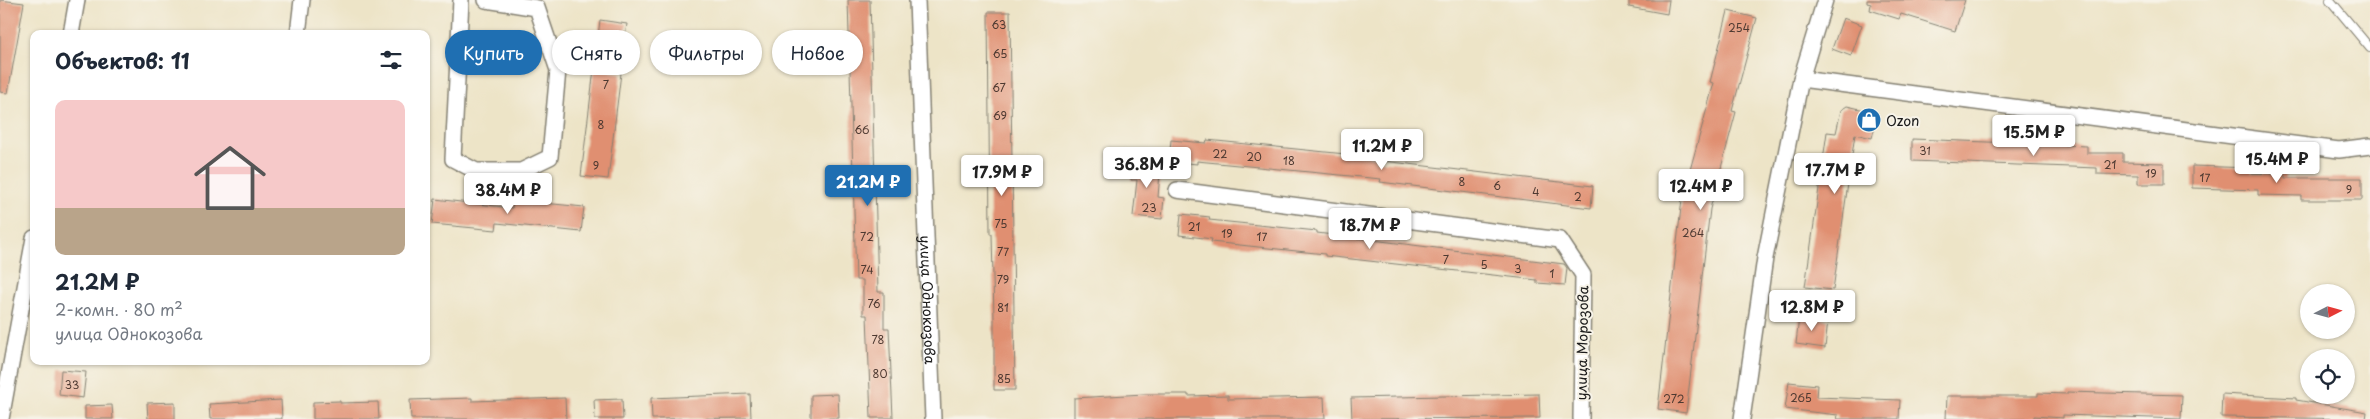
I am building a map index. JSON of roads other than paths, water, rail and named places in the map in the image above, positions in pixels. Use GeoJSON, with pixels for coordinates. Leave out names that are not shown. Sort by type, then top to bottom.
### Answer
{"type":"FeatureCollection","features":[{"type":"Feature","properties":{"kind":"street"},"geometry":{"type":"LineString","coordinates":[[72,30],[77,0]]}},
{"type":"Feature","properties":{"kind":"street"},"geometry":{"type":"LineString","coordinates":[[298,30],[302,0]]}},
{"type":"Feature","properties":{"kind":"street"},"geometry":{"type":"LineString","coordinates":[[460,0],[453,159],[476,171],[521,171],[550,157],[558,70],[537,8],[486,0]]}},
{"type":"Feature","properties":{"kind":"street","name":"улица Однокозова"},"geometry":{"type":"LineString","coordinates":[[917,0],[933,419]]}},
{"type":"Feature","properties":{"kind":"street"},"geometry":{"type":"LineString","coordinates":[[1742,419],[1765,258],[1801,79],[1823,0]]}},
{"type":"Feature","properties":{"kind":"street"},"geometry":{"type":"LineString","coordinates":[[1801,79],[2339,150],[2370,146]]}},
{"type":"Feature","properties":{"kind":"street","name":"улица Морозова"},"geometry":{"type":"LineString","coordinates":[[1177,190],[1560,240],[1583,276],[1581,419]]}},
{"type":"Feature","properties":{"kind":"street"},"geometry":{"type":"LineString","coordinates":[[1,419],[30,260]]}},
{"type":"Feature","properties":{"kind":"lane"},"geometry":{"type":"LineString","coordinates":[[2330,0],[2370,48]]}},
{"type":"Feature","properties":{"kind":"place","name":"Ozon"},"geometry":{"type":"Point","coordinates":[1869,120]}}]}
